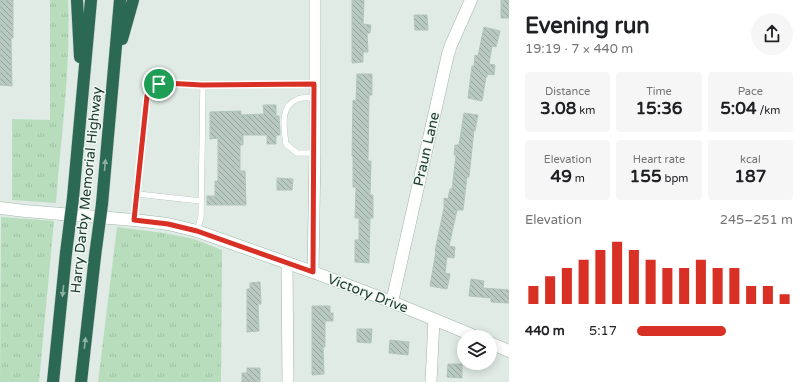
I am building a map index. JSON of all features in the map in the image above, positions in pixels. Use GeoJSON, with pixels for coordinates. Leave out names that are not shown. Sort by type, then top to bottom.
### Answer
{"type":"FeatureCollection","features":[{"type":"Feature","properties":{"kind":"highway"},"geometry":{"type":"LineString","coordinates":[[77,0],[82,100]]}},
{"type":"Feature","properties":{"kind":"highway","name":"Harry Darby Memorial Highway"},"geometry":{"type":"LineString","coordinates":[[53,382],[73,198],[91,0]]}},
{"type":"Feature","properties":{"kind":"highway","name":"Harry Darby Memorial Highway"},"geometry":{"type":"LineString","coordinates":[[81,382],[102,204],[120,0]]}},
{"type":"Feature","properties":{"kind":"highway"},"geometry":{"type":"LineString","coordinates":[[114,71],[133,0]]}},
{"type":"Feature","properties":{"kind":"main road","name":"Praun Lane"},"geometry":{"type":"LineString","coordinates":[[392,302],[448,54],[471,0]]}},
{"type":"Feature","properties":{"kind":"main road","name":"Victory Drive"},"geometry":{"type":"LineString","coordinates":[[0,208],[134,220],[168,224],[197,231],[313,272],[460,330]]}},
{"type":"Feature","properties":{"kind":"main road"},"geometry":{"type":"LineString","coordinates":[[497,345],[509,351]]}},
{"type":"Feature","properties":{"kind":"street"},"geometry":{"type":"LineString","coordinates":[[313,272],[315,0]]}},
{"type":"Feature","properties":{"kind":"street"},"geometry":{"type":"LineString","coordinates":[[287,264],[288,382]]}},
{"type":"Feature","properties":{"kind":"street"},"geometry":{"type":"LineString","coordinates":[[431,382],[434,319]]}},
{"type":"Feature","properties":{"kind":"lane"},"geometry":{"type":"LineString","coordinates":[[134,220],[147,96],[150,88],[165,83],[203,85],[314,84]]}},
{"type":"Feature","properties":{"kind":"lane"},"geometry":{"type":"LineString","coordinates":[[197,231],[201,201],[203,85]]}},
{"type":"Feature","properties":{"kind":"lane"},"geometry":{"type":"LineString","coordinates":[[314,98],[299,98],[288,106],[283,118],[286,144],[297,153],[315,153]]}},
{"type":"Feature","properties":{"kind":"lane"},"geometry":{"type":"LineString","coordinates":[[137,194],[201,201]]}},
{"type":"Feature","properties":{"kind":"green space"},"geometry":{"type":"Polygon","coordinates":[[[50,0],[68,0],[69,25],[67,76],[56,203],[12,200],[12,119],[50,120],[50,0]]]}},
{"type":"Feature","properties":{"kind":"green space"},"geometry":{"type":"Polygon","coordinates":[[[1,217],[54,221],[39,382],[0,382],[1,217]]]}},
{"type":"Feature","properties":{"kind":"green space"},"geometry":{"type":"Polygon","coordinates":[[[117,227],[164,233],[194,239],[222,250],[221,382],[98,382],[117,227]]]}},
{"type":"Feature","properties":{"kind":"building"},"geometry":{"type":"Polygon","coordinates":[[[0,0],[13,0],[13,38],[11,38],[12,86],[0,85],[0,0]]]}},
{"type":"Feature","properties":{"kind":"building"},"geometry":{"type":"Polygon","coordinates":[[[352,0],[364,0],[363,24],[371,25],[370,33],[367,33],[368,52],[363,52],[363,62],[352,63],[352,0]]]}},
{"type":"Feature","properties":{"kind":"building"},"geometry":{"type":"Polygon","coordinates":[[[501,0],[509,0],[509,18],[501,18],[501,0]]]}},
{"type":"Feature","properties":{"kind":"building"},"geometry":{"type":"Polygon","coordinates":[[[414,15],[427,15],[428,30],[415,30],[414,15]]]}},
{"type":"Feature","properties":{"kind":"building"},"geometry":{"type":"Polygon","coordinates":[[[484,27],[500,31],[496,47],[492,46],[489,64],[495,65],[494,75],[487,74],[482,101],[468,98],[472,66],[474,66],[475,55],[478,56],[484,27]]]}},
{"type":"Feature","properties":{"kind":"building"},"geometry":{"type":"Polygon","coordinates":[[[357,74],[372,74],[372,95],[369,95],[368,161],[371,161],[370,195],[373,195],[373,218],[370,218],[369,263],[355,262],[355,240],[359,240],[359,218],[355,218],[356,187],[353,187],[352,156],[353,100],[356,101],[357,74]]]}},
{"type":"Feature","properties":{"kind":"building"},"geometry":{"type":"Polygon","coordinates":[[[263,105],[276,105],[276,116],[279,116],[280,135],[276,135],[276,144],[267,144],[267,135],[243,135],[243,145],[240,145],[240,171],[245,171],[246,205],[207,205],[207,196],[215,196],[215,181],[218,181],[218,138],[210,139],[210,112],[241,111],[241,115],[264,114],[263,105]]]}},
{"type":"Feature","properties":{"kind":"building"},"geometry":{"type":"Polygon","coordinates":[[[464,113],[478,115],[475,131],[474,130],[469,177],[467,177],[463,210],[457,210],[449,246],[455,247],[454,258],[447,257],[445,273],[450,274],[447,289],[430,286],[435,251],[444,208],[444,198],[448,199],[450,189],[452,189],[456,155],[454,155],[455,145],[459,145],[464,113]]]}},
{"type":"Feature","properties":{"kind":"building"},"geometry":{"type":"Polygon","coordinates":[[[277,178],[293,179],[292,190],[277,190],[277,178]]]}},
{"type":"Feature","properties":{"kind":"building"},"geometry":{"type":"Polygon","coordinates":[[[471,279],[484,281],[483,288],[509,290],[509,303],[491,302],[491,298],[469,296],[471,279]]]}},
{"type":"Feature","properties":{"kind":"building"},"geometry":{"type":"Polygon","coordinates":[[[260,282],[261,304],[258,304],[259,331],[247,332],[247,289],[250,289],[250,283],[260,282]]]}},
{"type":"Feature","properties":{"kind":"building"},"geometry":{"type":"Polygon","coordinates":[[[312,306],[330,306],[330,313],[333,313],[333,321],[325,321],[325,347],[323,347],[324,374],[312,375],[312,306]]]}},
{"type":"Feature","properties":{"kind":"building"},"geometry":{"type":"Polygon","coordinates":[[[357,329],[372,329],[371,343],[357,342],[357,329]]]}},
{"type":"Feature","properties":{"kind":"building"},"geometry":{"type":"Polygon","coordinates":[[[390,340],[409,342],[408,355],[389,353],[390,340]]]}},
{"type":"Feature","properties":{"kind":"building"},"geometry":{"type":"Polygon","coordinates":[[[448,364],[457,364],[457,370],[462,370],[462,378],[447,377],[448,364]]]}},
{"type":"Feature","properties":{"kind":"building"},"geometry":{"type":"Polygon","coordinates":[[[247,368],[260,368],[260,382],[242,382],[242,373],[247,373],[247,368]]]}},
{"type":"Feature","properties":{"kind":"route"},"geometry":{"type":"LineString","coordinates":[[159,84],[314,84],[315,153],[313,272],[197,231],[168,224],[134,220],[141,166],[147,96],[150,88],[159,84]]}}]}
